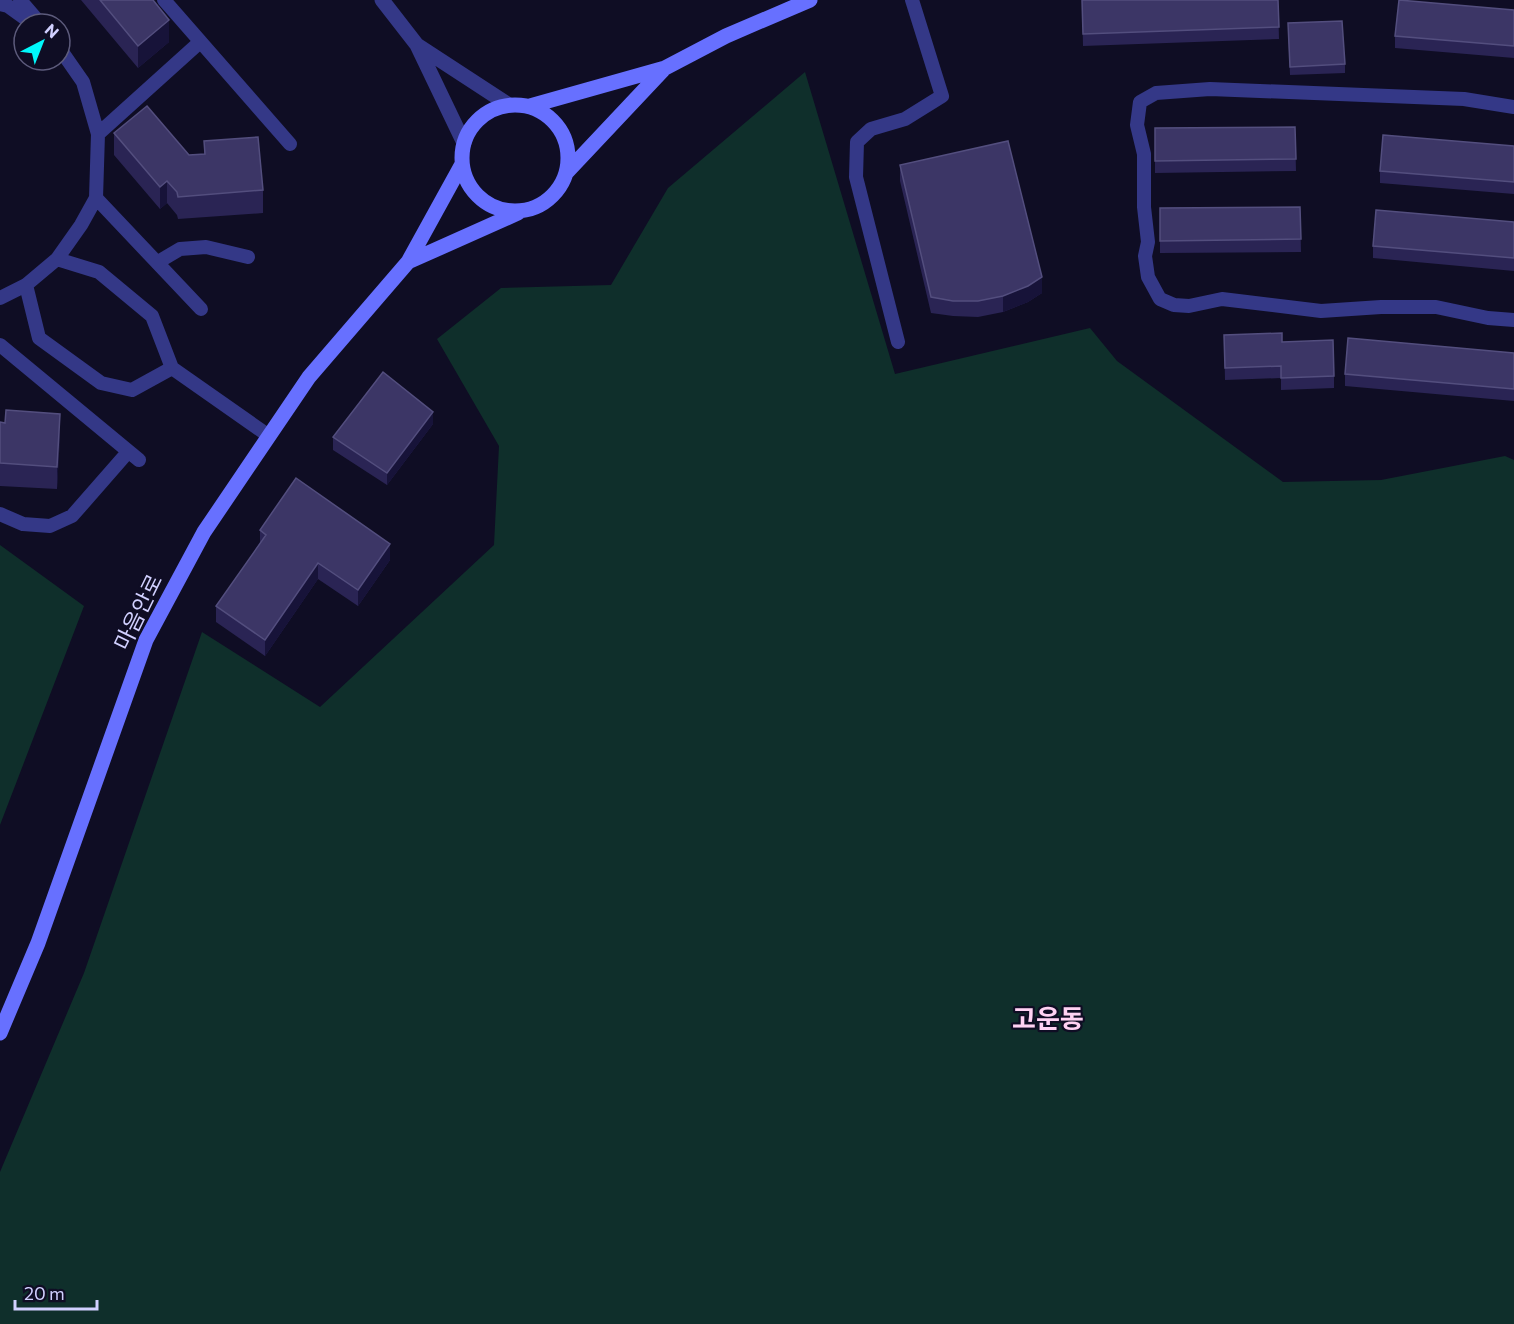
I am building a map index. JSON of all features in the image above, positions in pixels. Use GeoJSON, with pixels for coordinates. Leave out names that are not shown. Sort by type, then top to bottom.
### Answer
{"type":"FeatureCollection","features":[{"type":"Feature","properties":{"kind":"street"},"geometry":{"type":"LineString","coordinates":[[382,0],[417,45],[464,143]]}},
{"type":"Feature","properties":{"kind":"street"},"geometry":{"type":"LineString","coordinates":[[522,211],[505,210],[489,204],[476,194],[467,180],[462,164],[464,143],[470,129],[481,117],[494,109],[509,105],[530,106],[665,69],[726,36],[810,0]]}},
{"type":"Feature","properties":{"kind":"street"},"geometry":{"type":"LineString","coordinates":[[417,45],[509,105]]}},
{"type":"Feature","properties":{"kind":"street"},"geometry":{"type":"LineString","coordinates":[[566,172],[665,69]]}},
{"type":"Feature","properties":{"kind":"street"},"geometry":{"type":"LineString","coordinates":[[408,262],[522,211],[537,207],[560,187],[566,172],[568,156],[565,140],[557,125],[545,114],[530,106]]}},
{"type":"Feature","properties":{"kind":"street"},"geometry":{"type":"LineString","coordinates":[[408,262],[462,164]]}},
{"type":"Feature","properties":{"kind":"street","name":"마음안로"},"geometry":{"type":"LineString","coordinates":[[0,1033],[38,943],[146,640],[204,532],[309,376],[408,262]]}},
{"type":"Feature","properties":{"kind":"lane"},"geometry":{"type":"LineString","coordinates":[[20,0],[30,12]]}},
{"type":"Feature","properties":{"kind":"lane"},"geometry":{"type":"LineString","coordinates":[[164,0],[290,144]]}},
{"type":"Feature","properties":{"kind":"lane"},"geometry":{"type":"LineString","coordinates":[[898,342],[856,177],[857,142],[871,129],[905,119],[942,96],[912,0]]}},
{"type":"Feature","properties":{"kind":"lane"},"geometry":{"type":"LineString","coordinates":[[0,4],[16,12]]}},
{"type":"Feature","properties":{"kind":"lane"},"geometry":{"type":"LineString","coordinates":[[98,134],[200,42]]}},
{"type":"Feature","properties":{"kind":"lane"},"geometry":{"type":"LineString","coordinates":[[0,298],[26,285],[57,259],[81,225],[96,198],[98,134],[83,82],[72,66]]}},
{"type":"Feature","properties":{"kind":"lane"},"geometry":{"type":"LineString","coordinates":[[1514,107],[1464,99],[1210,89],[1177,90],[1156,93],[1140,102],[1137,125],[1144,154],[1144,207],[1148,242],[1145,256],[1146,266],[1148,277],[1160,299],[1189,306],[1222,299],[1321,311],[1381,307],[1436,307],[1488,318],[1514,320]]}},
{"type":"Feature","properties":{"kind":"lane"},"geometry":{"type":"LineString","coordinates":[[96,198],[201,309]]}},
{"type":"Feature","properties":{"kind":"lane"},"geometry":{"type":"LineString","coordinates":[[158,262],[180,249],[206,247],[248,257]]}},
{"type":"Feature","properties":{"kind":"lane"},"geometry":{"type":"LineString","coordinates":[[57,259],[99,272],[152,316],[172,368],[269,436]]}},
{"type":"Feature","properties":{"kind":"lane"},"geometry":{"type":"LineString","coordinates":[[26,285],[39,338],[102,383],[132,390],[172,368]]}},
{"type":"Feature","properties":{"kind":"lane"},"geometry":{"type":"LineString","coordinates":[[0,345],[133,456],[72,516],[50,526],[23,524],[0,513]]}},
{"type":"Feature","properties":{"kind":"green space"},"geometry":{"type":"Polygon","coordinates":[[[805,72],[895,374],[1090,328],[1117,361],[1283,482],[1381,480],[1505,456],[1514,460],[1514,1324],[0,1324],[0,1172],[84,973],[202,632],[320,707],[494,545],[499,446],[437,339],[501,288],[611,285],[668,188],[805,72]]]}},
{"type":"Feature","properties":{"kind":"green space"},"geometry":{"type":"Polygon","coordinates":[[[0,545],[84,606],[0,825],[0,545]]]}},
{"type":"Feature","properties":{"kind":"building"},"geometry":{"type":"Polygon","coordinates":[[[100,0],[153,0],[169,20],[138,46],[100,0]]]}},
{"type":"Feature","properties":{"kind":"building"},"geometry":{"type":"Polygon","coordinates":[[[1082,0],[1278,0],[1279,27],[1083,34],[1082,0]]]}},
{"type":"Feature","properties":{"kind":"building"},"geometry":{"type":"Polygon","coordinates":[[[1399,0],[1514,10],[1514,46],[1395,36],[1399,0]]]}},
{"type":"Feature","properties":{"kind":"building"},"geometry":{"type":"Polygon","coordinates":[[[1342,21],[1345,64],[1290,67],[1288,23],[1342,21]]]}},
{"type":"Feature","properties":{"kind":"building"},"geometry":{"type":"Polygon","coordinates":[[[147,106],[189,155],[205,154],[204,141],[258,137],[263,190],[178,197],[177,192],[167,181],[160,187],[114,133],[147,106]]]}},
{"type":"Feature","properties":{"kind":"building"},"geometry":{"type":"Polygon","coordinates":[[[1295,127],[1296,159],[1155,161],[1155,128],[1295,127]]]}},
{"type":"Feature","properties":{"kind":"building"},"geometry":{"type":"Polygon","coordinates":[[[1383,135],[1514,146],[1514,182],[1380,171],[1383,135]]]}},
{"type":"Feature","properties":{"kind":"building"},"geometry":{"type":"Polygon","coordinates":[[[1008,141],[1042,277],[1028,286],[1003,296],[978,301],[953,301],[931,297],[900,165],[1008,141]]]}},
{"type":"Feature","properties":{"kind":"building"},"geometry":{"type":"Polygon","coordinates":[[[1300,207],[1301,239],[1160,241],[1160,208],[1300,207]]]}},
{"type":"Feature","properties":{"kind":"building"},"geometry":{"type":"Polygon","coordinates":[[[1376,210],[1514,222],[1514,258],[1373,246],[1376,210]]]}},
{"type":"Feature","properties":{"kind":"building"},"geometry":{"type":"Polygon","coordinates":[[[1282,333],[1282,342],[1333,340],[1334,376],[1281,378],[1281,366],[1225,368],[1224,335],[1282,333]]]}},
{"type":"Feature","properties":{"kind":"building"},"geometry":{"type":"Polygon","coordinates":[[[1348,338],[1514,353],[1514,389],[1345,374],[1348,338]]]}},
{"type":"Feature","properties":{"kind":"building"},"geometry":{"type":"Polygon","coordinates":[[[383,372],[433,412],[387,473],[333,437],[383,372]]]}},
{"type":"Feature","properties":{"kind":"building"},"geometry":{"type":"Polygon","coordinates":[[[6,410],[60,414],[57,467],[0,463],[0,422],[5,423],[6,410]]]}},
{"type":"Feature","properties":{"kind":"building"},"geometry":{"type":"Polygon","coordinates":[[[296,478],[390,544],[358,590],[318,563],[265,640],[216,606],[266,535],[260,530],[296,478]]]}},
{"type":"Feature","properties":{"kind":"district","name":"고운동"},"geometry":{"type":"Point","coordinates":[1048,1019]}}]}
